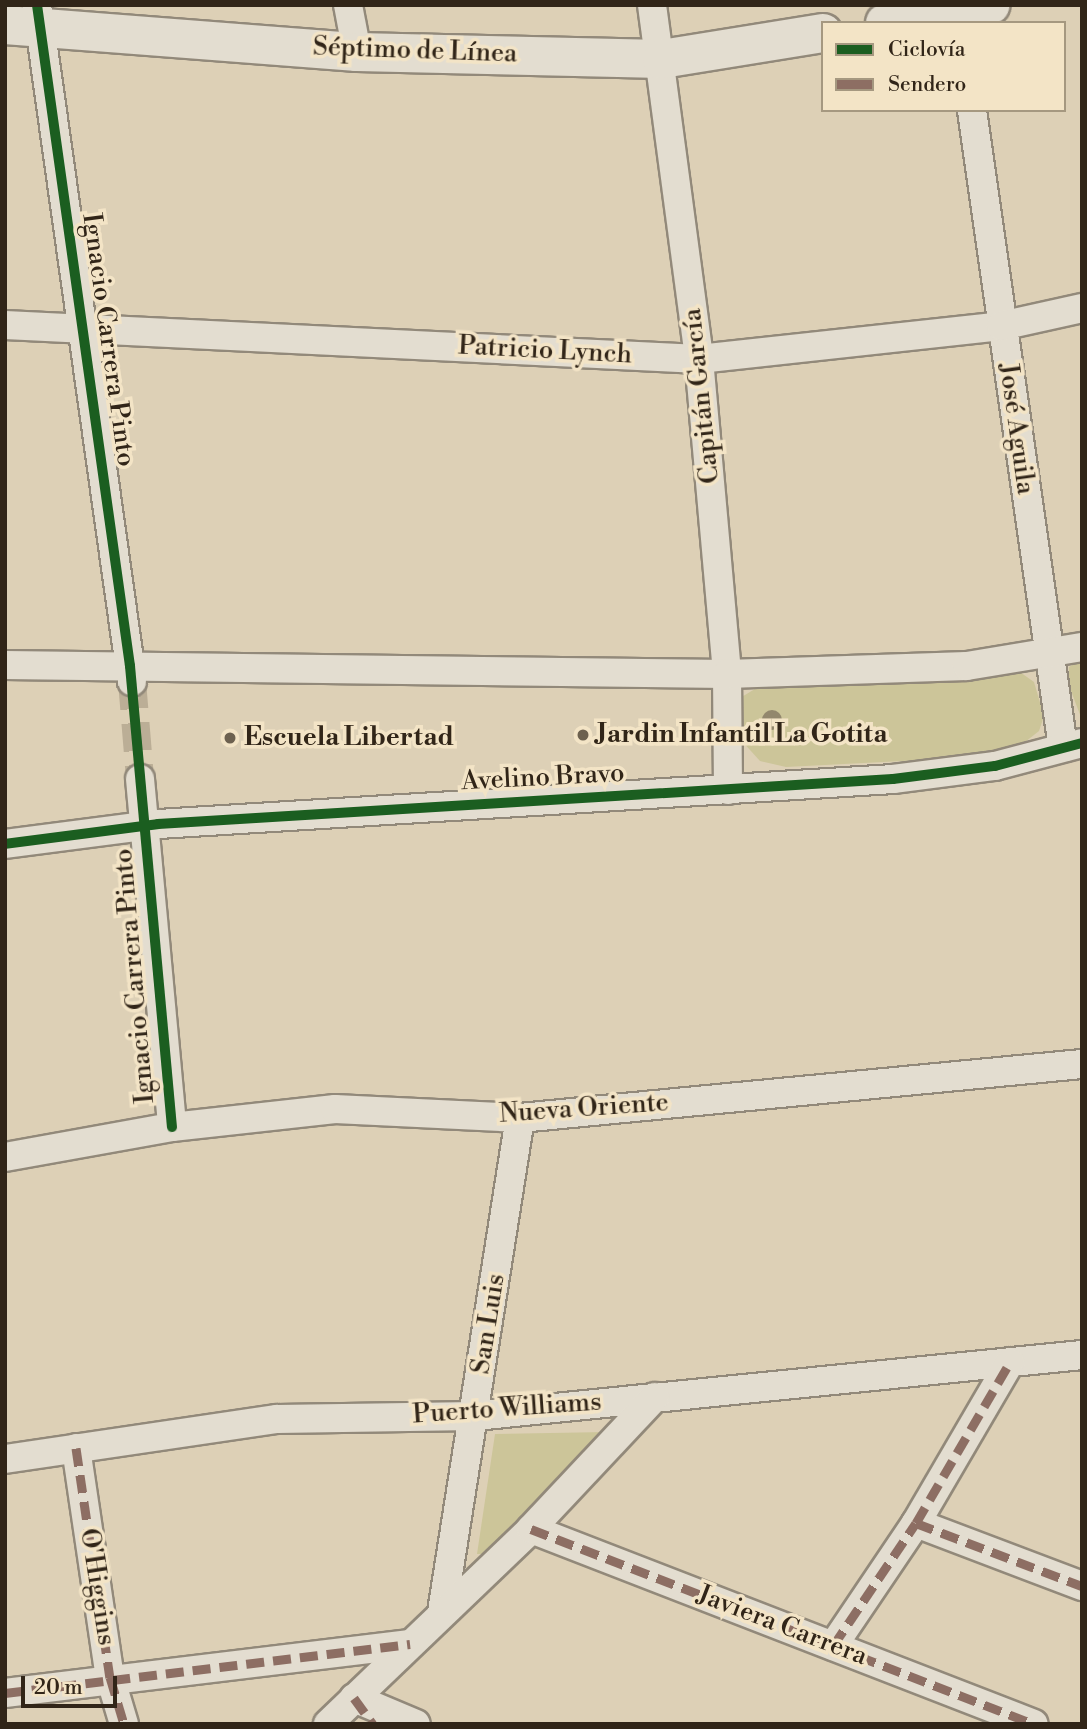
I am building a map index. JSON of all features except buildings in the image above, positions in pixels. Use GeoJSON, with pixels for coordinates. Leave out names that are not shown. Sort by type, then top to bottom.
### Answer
{"type":"FeatureCollection","features":[{"type":"Feature","properties":{"kind":"street"},"geometry":{"type":"LineString","coordinates":[[348,5],[357,52]]}},
{"type":"Feature","properties":{"kind":"street","name":"Capitán García"},"geometry":{"type":"LineString","coordinates":[[652,5],[662,59],[699,359],[727,674],[728,790]]}},
{"type":"Feature","properties":{"kind":"street"},"geometry":{"type":"LineString","coordinates":[[899,21],[967,11]]}},
{"type":"Feature","properties":{"kind":"street","name":"Séptimo de Línea"},"geometry":{"type":"LineString","coordinates":[[28,19],[357,52],[662,59],[821,33]]}},
{"type":"Feature","properties":{"kind":"street","name":"Ignacio Carrera Pinto"},"geometry":{"type":"LineString","coordinates":[[28,19],[84,327],[131,674]]}},
{"type":"Feature","properties":{"kind":"street","name":"José Aguila"},"geometry":{"type":"LineString","coordinates":[[972,112],[1048,656],[1072,745]]}},
{"type":"Feature","properties":{"kind":"street","name":"Patricio Lynch"},"geometry":{"type":"LineString","coordinates":[[5,325],[699,359],[1001,326],[1082,307]]}},
{"type":"Feature","properties":{"kind":"street"},"geometry":{"type":"LineString","coordinates":[[5,665],[131,674],[727,674],[967,666],[1048,656],[1082,647]]}},
{"type":"Feature","properties":{"kind":"street","name":"Avelino Bravo"},"geometry":{"type":"LineString","coordinates":[[5,844],[144,825],[728,790],[972,770],[1072,745]]}},
{"type":"Feature","properties":{"kind":"street","name":"Ignacio Carrera Pinto"},"geometry":{"type":"LineString","coordinates":[[140,779],[172,1127]]}},
{"type":"Feature","properties":{"kind":"street","name":"Nueva Oriente"},"geometry":{"type":"LineString","coordinates":[[5,1157],[172,1127],[335,1109],[520,1118],[1082,1064]]}},
{"type":"Feature","properties":{"kind":"street","name":"San Luis"},"geometry":{"type":"LineString","coordinates":[[442,1612],[520,1118]]}},
{"type":"Feature","properties":{"kind":"street","name":"Puerto Williams"},"geometry":{"type":"LineString","coordinates":[[5,1459],[277,1419],[475,1416],[1082,1355]]}},
{"type":"Feature","properties":{"kind":"street"},"geometry":{"type":"LineString","coordinates":[[833,1646],[916,1523],[1010,1362]]}},
{"type":"Feature","properties":{"kind":"street"},"geometry":{"type":"LineString","coordinates":[[328,1724],[531,1529],[655,1398]]}},
{"type":"Feature","properties":{"kind":"street","name":"O'Higgins"},"geometry":{"type":"LineString","coordinates":[[76,1448],[110,1677],[124,1724]]}},
{"type":"Feature","properties":{"kind":"street"},"geometry":{"type":"LineString","coordinates":[[916,1523],[1082,1586]]}},
{"type":"Feature","properties":{"kind":"street","name":"Javiera Carrera"},"geometry":{"type":"LineString","coordinates":[[531,1529],[1034,1724]]}},
{"type":"Feature","properties":{"kind":"street"},"geometry":{"type":"LineString","coordinates":[[5,1693],[110,1677],[410,1644]]}},
{"type":"Feature","properties":{"kind":"street"},"geometry":{"type":"LineString","coordinates":[[354,1698],[373,1724]]}},
{"type":"Feature","properties":{"kind":"street"},"geometry":{"type":"LineString","coordinates":[[354,1698],[416,1724]]}},
{"type":"Feature","properties":{"kind":"shaded area"},"geometry":{"type":"Polygon","coordinates":[[[1082,659],[1082,720],[1068,683],[1069,667],[1082,659]]]}},
{"type":"Feature","properties":{"kind":"shaded area"},"geometry":{"type":"Polygon","coordinates":[[[1017,670],[1034,682],[1044,716],[1039,731],[1020,746],[922,760],[786,767],[760,761],[740,739],[740,698],[770,680],[1017,670]]]}},
{"type":"Feature","properties":{"kind":"shaded area"},"geometry":{"type":"Polygon","coordinates":[[[607,1432],[487,1554],[477,1554],[495,1434],[607,1432]]]}},
{"type":"Feature","properties":{"kind":"tunnel"},"geometry":{"type":"LineString","coordinates":[[132,681],[140,779]]}},
{"type":"Feature","properties":{"kind":"marked path"},"geometry":{"type":"LineString","coordinates":[[833,1646],[916,1523],[1010,1362]]}},
{"type":"Feature","properties":{"kind":"marked path"},"geometry":{"type":"LineString","coordinates":[[76,1448],[110,1677],[124,1724]]}},
{"type":"Feature","properties":{"kind":"marked path"},"geometry":{"type":"LineString","coordinates":[[916,1523],[1082,1586]]}},
{"type":"Feature","properties":{"kind":"marked path"},"geometry":{"type":"LineString","coordinates":[[531,1529],[1034,1724]]}},
{"type":"Feature","properties":{"kind":"marked path"},"geometry":{"type":"LineString","coordinates":[[5,1693],[410,1644]]}},
{"type":"Feature","properties":{"kind":"marked path"},"geometry":{"type":"LineString","coordinates":[[354,1698],[373,1724]]}},
{"type":"Feature","properties":{"kind":"cycle path"},"geometry":{"type":"LineString","coordinates":[[37,5],[130,666],[172,1127]]}},
{"type":"Feature","properties":{"kind":"cycle path"},"geometry":{"type":"LineString","coordinates":[[5,844],[158,824],[893,779],[995,766],[1082,743]]}},
{"type":"Feature","properties":{"kind":"place","name":"Jardin Infantil La Gotita"},"geometry":{"type":"Point","coordinates":[583,735]}},
{"type":"Feature","properties":{"kind":"place","name":"Escuela Libertad"},"geometry":{"type":"Point","coordinates":[230,738]}}]}
